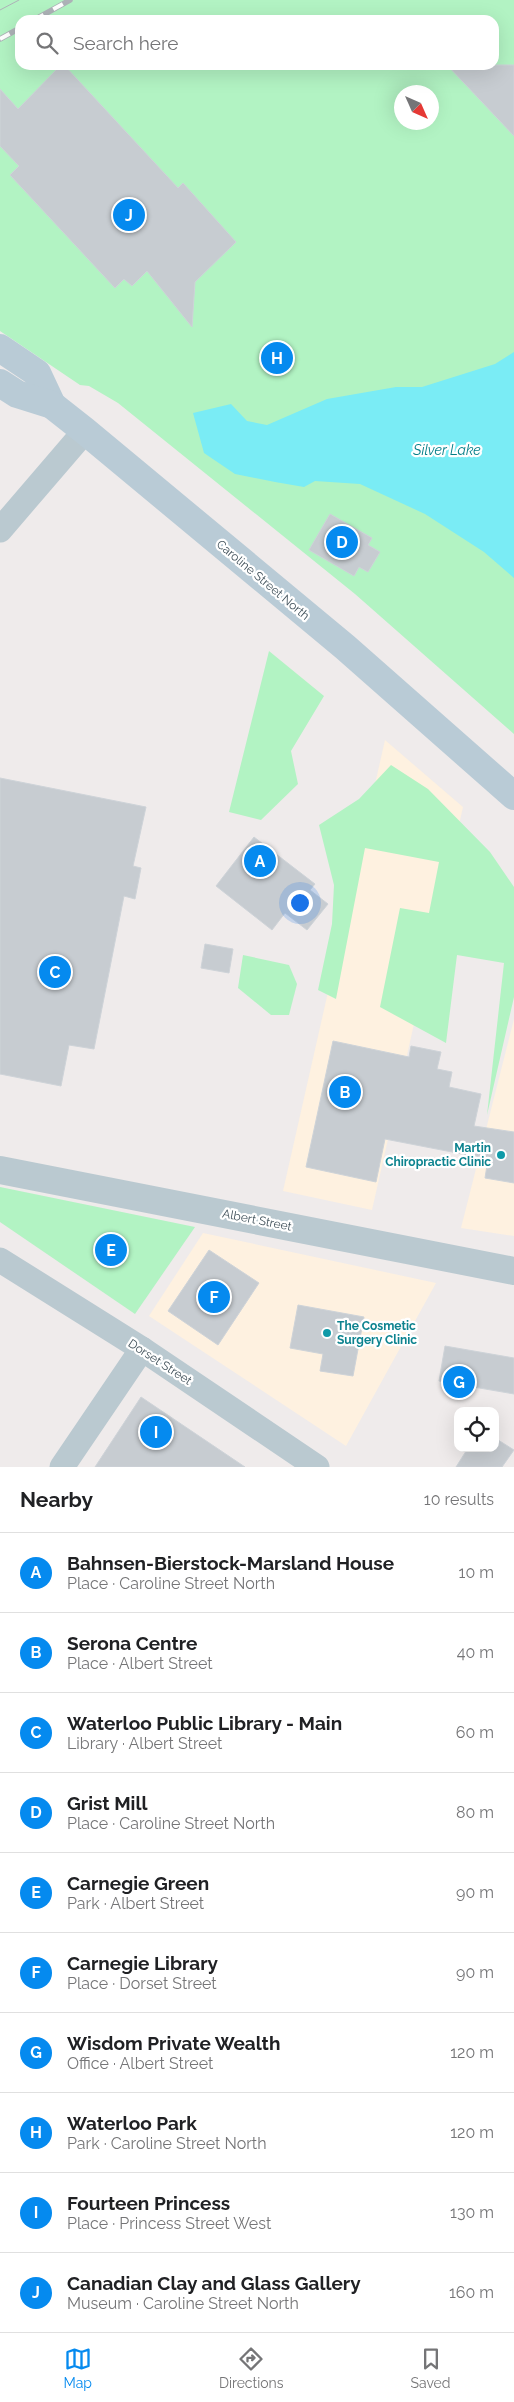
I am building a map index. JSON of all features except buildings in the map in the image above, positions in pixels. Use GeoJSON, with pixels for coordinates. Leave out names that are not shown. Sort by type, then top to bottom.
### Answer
{"type":"FeatureCollection","features":[{"type":"Feature","properties":{"kind":"main road"},"geometry":{"type":"LineString","coordinates":[[0,348],[37,373],[52,405]]}},
{"type":"Feature","properties":{"kind":"main road","name":"Caroline Street North"},"geometry":{"type":"LineString","coordinates":[[0,383],[17,394],[52,405],[85,431],[375,673],[514,796]]}},
{"type":"Feature","properties":{"kind":"street"},"geometry":{"type":"LineString","coordinates":[[0,530],[85,431]]}},
{"type":"Feature","properties":{"kind":"street","name":"Albert Street"},"geometry":{"type":"LineString","coordinates":[[0,1170],[514,1270]]}},
{"type":"Feature","properties":{"kind":"street","name":"Dorset Street"},"geometry":{"type":"LineString","coordinates":[[0,1260],[142,1350],[317,1467]]}},
{"type":"Feature","properties":{"kind":"street"},"geometry":{"type":"LineString","coordinates":[[62,1467],[142,1350]]}},
{"type":"Feature","properties":{"kind":"shaded area"},"geometry":{"type":"Polygon","coordinates":[[[385,740],[463,807],[372,1210],[283,1191],[385,740]]]}},
{"type":"Feature","properties":{"kind":"shaded area"},"geometry":{"type":"Polygon","coordinates":[[[514,1019],[514,1236],[461,1228],[514,1019]]]}},
{"type":"Feature","properties":{"kind":"shaded area"},"geometry":{"type":"Polygon","coordinates":[[[203,1233],[436,1283],[346,1446],[149,1316],[203,1233]]]}},
{"type":"Feature","properties":{"kind":"green space"},"geometry":{"type":"Polygon","coordinates":[[[0,0],[514,0],[514,734],[355,594],[118,403],[89,386],[80,385],[0,331],[0,0]]]}},
{"type":"Feature","properties":{"kind":"green space"},"geometry":{"type":"Polygon","coordinates":[[[269,651],[324,696],[291,751],[298,784],[261,820],[229,812],[269,651]]]}},
{"type":"Feature","properties":{"kind":"green space"},"geometry":{"type":"Polygon","coordinates":[[[391,765],[428,789],[490,852],[514,887],[514,997],[487,1115],[504,963],[457,955],[446,1043],[380,1007],[400,908],[429,913],[439,862],[365,848],[336,999],[318,990],[332,924],[334,885],[319,825],[359,799],[391,765]]]}},
{"type":"Feature","properties":{"kind":"green space"},"geometry":{"type":"Polygon","coordinates":[[[243,955],[289,965],[297,984],[289,1015],[271,1015],[238,988],[243,955]]]}},
{"type":"Feature","properties":{"kind":"green space"},"geometry":{"type":"Polygon","coordinates":[[[0,1187],[195,1227],[135,1314],[0,1222],[0,1187]]]}},
{"type":"Feature","properties":{"kind":"water","name":"Silver Lake"},"geometry":{"type":"Polygon","coordinates":[[[514,352],[514,578],[484,552],[425,514],[360,484],[315,481],[304,487],[235,474],[204,453],[193,413],[231,404],[247,421],[267,425],[327,399],[396,387],[422,387],[495,364],[514,352]]]}},
{"type":"Feature","properties":{"kind":"tram line"},"geometry":{"type":"LineString","coordinates":[[0,10],[19,0]]}},
{"type":"Feature","properties":{"kind":"railway"},"geometry":{"type":"LineString","coordinates":[[43,15],[70,0]]}},
{"type":"Feature","properties":{"kind":"railway"},"geometry":{"type":"LineString","coordinates":[[0,39],[15,31]]}},
{"type":"Feature","properties":{"kind":"place","name":"Canadian Clay and Glass Gallery"},"geometry":{"type":"Point","coordinates":[129,215]}},
{"type":"Feature","properties":{"kind":"place","name":"Waterloo Park"},"geometry":{"type":"Point","coordinates":[277,358]}},
{"type":"Feature","properties":{"kind":"place","name":"Grist Mill"},"geometry":{"type":"Point","coordinates":[342,542]}},
{"type":"Feature","properties":{"kind":"place","name":"Bahnsen-Bierstock-Marsland House"},"geometry":{"type":"Point","coordinates":[260,861]}},
{"type":"Feature","properties":{"kind":"place","name":"Waterloo Public Library - Main"},"geometry":{"type":"Point","coordinates":[55,972]}},
{"type":"Feature","properties":{"kind":"place","name":"Serona Centre"},"geometry":{"type":"Point","coordinates":[345,1092]}},
{"type":"Feature","properties":{"kind":"place","name":"Martin Chiropractic Clinic"},"geometry":{"type":"Point","coordinates":[501,1155]}},
{"type":"Feature","properties":{"kind":"place","name":"Carnegie Green"},"geometry":{"type":"Point","coordinates":[111,1250]}},
{"type":"Feature","properties":{"kind":"place","name":"Carnegie Library"},"geometry":{"type":"Point","coordinates":[214,1297]}},
{"type":"Feature","properties":{"kind":"place","name":"The Cosmetic Surgery Clinic"},"geometry":{"type":"Point","coordinates":[327,1333]}},
{"type":"Feature","properties":{"kind":"place","name":"Wisdom Private Wealth"},"geometry":{"type":"Point","coordinates":[459,1382]}},
{"type":"Feature","properties":{"kind":"place","name":"Fourteen Princess"},"geometry":{"type":"Point","coordinates":[156,1432]}}]}
